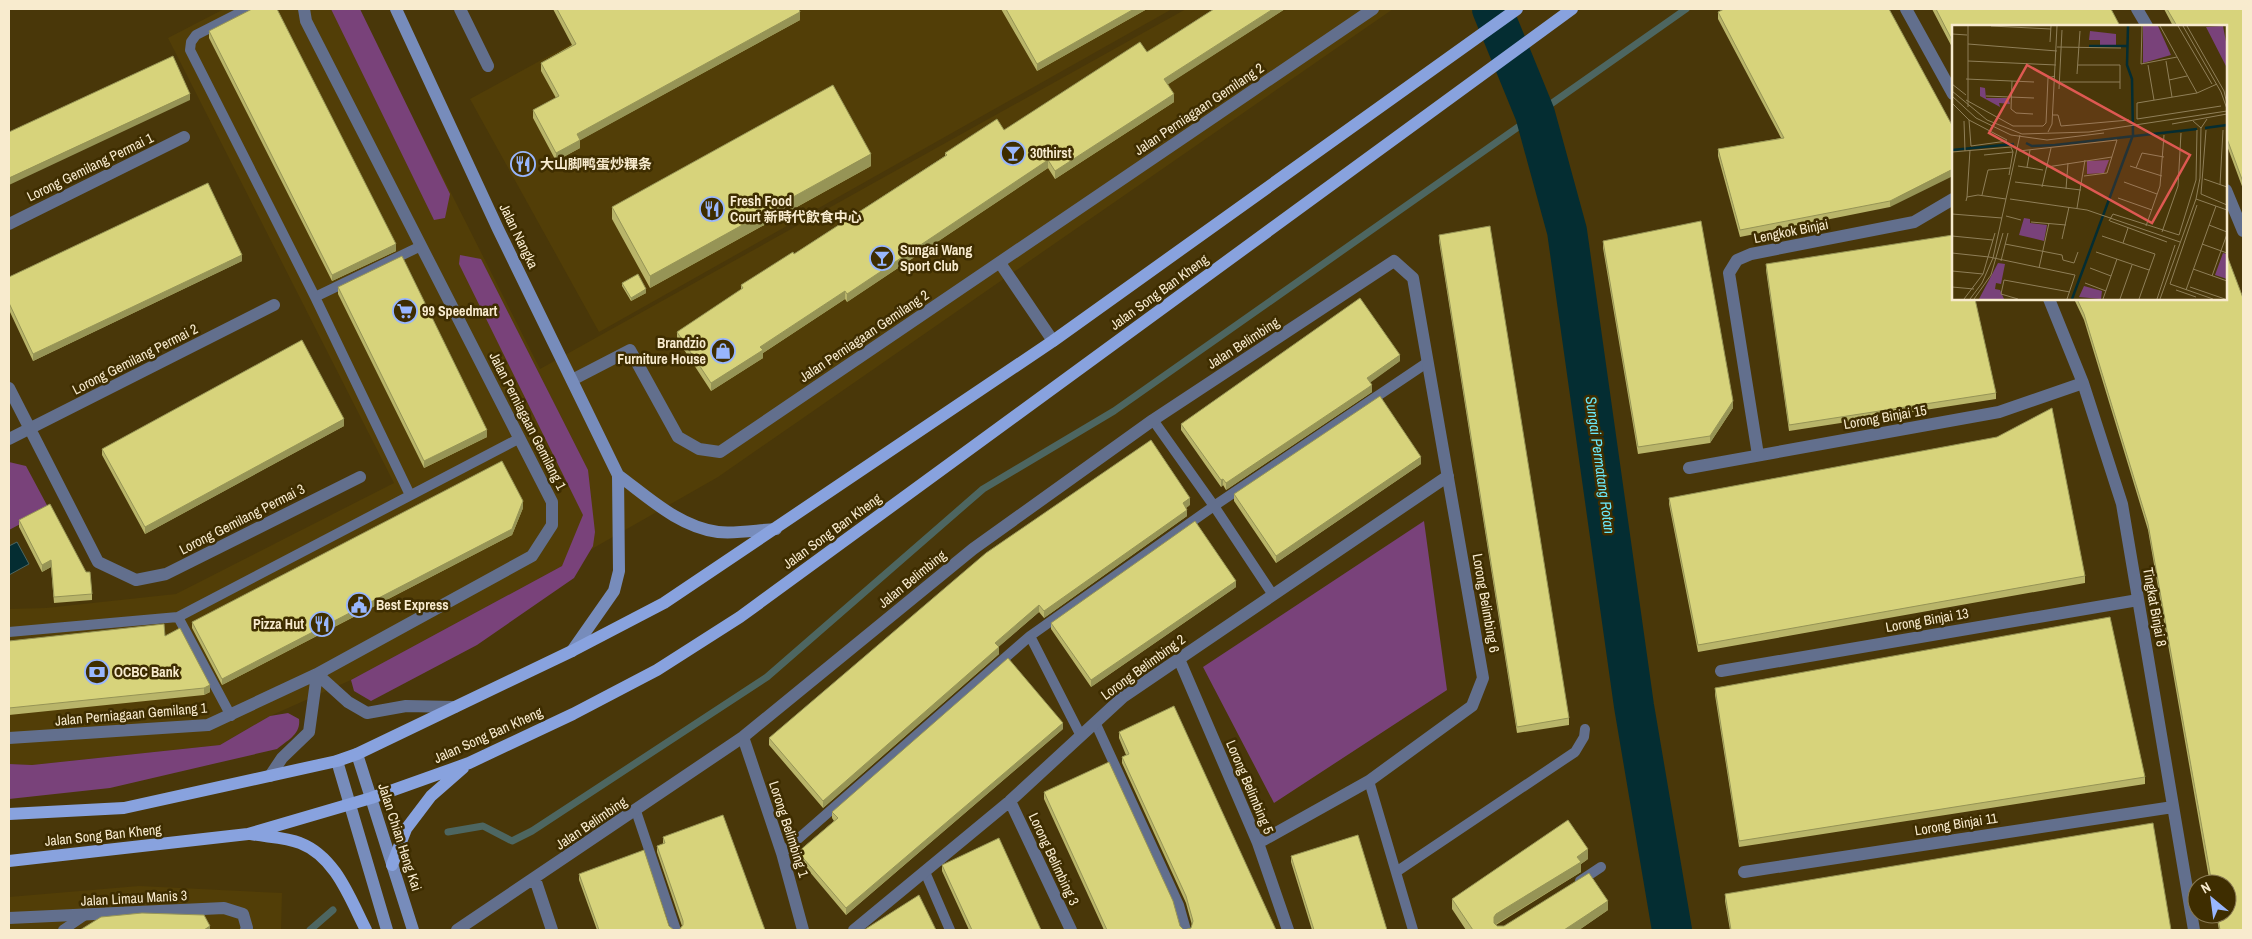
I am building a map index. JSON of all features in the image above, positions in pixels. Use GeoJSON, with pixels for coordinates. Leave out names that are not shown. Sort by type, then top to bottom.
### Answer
{"type":"FeatureCollection","features":[{"type":"Feature","properties":{"kind":"main road","name":"Jalan Song Ban Kheng"},"geometry":{"type":"LineString","coordinates":[[9,814],[124,808],[336,761],[358,754],[572,652],[664,603],[1053,341],[1517,9]]}},
{"type":"Feature","properties":{"kind":"main road","name":"Jalan Song Ban Kheng"},"geometry":{"type":"LineString","coordinates":[[9,860],[248,834],[371,798],[468,763],[573,714],[657,670],[740,617],[1572,9]]}},
{"type":"Feature","properties":{"kind":"main road"},"geometry":{"type":"LineString","coordinates":[[392,864],[406,829],[431,796],[468,763]]}},
{"type":"Feature","properties":{"kind":"main road"},"geometry":{"type":"LineString","coordinates":[[248,834],[300,842],[319,853],[335,871],[366,930]]}},
{"type":"Feature","properties":{"kind":"street","name":"Jalan Perniagaan Gemilang 1"},"geometry":{"type":"LineString","coordinates":[[9,738],[208,725],[231,716],[317,674],[532,556],[552,525],[552,502],[306,21],[304,9]]}},
{"type":"Feature","properties":{"kind":"street","name":"Jalan Nangka"},"geometry":{"type":"LineString","coordinates":[[396,9],[498,229],[618,475],[619,571],[614,592],[572,652]]}},
{"type":"Feature","properties":{"kind":"street"},"geometry":{"type":"LineString","coordinates":[[460,9],[488,66]]}},
{"type":"Feature","properties":{"kind":"street","name":"Jalan Perniagaan Gemilang 2"},"geometry":{"type":"LineString","coordinates":[[572,380],[630,350],[678,436],[699,449],[720,452],[1373,9]]}},
{"type":"Feature","properties":{"kind":"street"},"geometry":{"type":"LineString","coordinates":[[1906,9],[1952,92]]}},
{"type":"Feature","properties":{"kind":"street"},"geometry":{"type":"LineString","coordinates":[[2137,9],[2146,25]]}},
{"type":"Feature","properties":{"kind":"street","name":"Lorong Gemilang Permai 1"},"geometry":{"type":"LineString","coordinates":[[9,224],[184,137]]}},
{"type":"Feature","properties":{"kind":"street"},"geometry":{"type":"LineString","coordinates":[[2227,192],[2243,231]]}},
{"type":"Feature","properties":{"kind":"street","name":"Lengkok Binjai"},"geometry":{"type":"LineString","coordinates":[[1758,455],[1729,273],[1737,260],[1751,254],[1914,222],[1952,200]]}},
{"type":"Feature","properties":{"kind":"street","name":"Lorong Belimbing 6"},"geometry":{"type":"LineString","coordinates":[[1258,843],[1369,781],[1472,706],[1483,678],[1413,278],[1394,261]]}},
{"type":"Feature","properties":{"kind":"street","name":"Jalan Belimbing"},"geometry":{"type":"LineString","coordinates":[[457,930],[743,737],[973,549],[1153,420],[1394,261]]}},
{"type":"Feature","properties":{"kind":"street"},"geometry":{"type":"LineString","coordinates":[[1000,263],[1053,341]]}},
{"type":"Feature","properties":{"kind":"street","name":"Tingkat Binjai 8"},"geometry":{"type":"LineString","coordinates":[[2048,300],[2083,383],[2122,504],[2194,930]]}},
{"type":"Feature","properties":{"kind":"street","name":"Lorong Gemilang Permai 2"},"geometry":{"type":"LineString","coordinates":[[9,439],[274,305]]}},
{"type":"Feature","properties":{"kind":"street","name":"Lorong Binjai 15"},"geometry":{"type":"LineString","coordinates":[[1688,468],[1999,412],[2083,383]]}},
{"type":"Feature","properties":{"kind":"street"},"geometry":{"type":"LineString","coordinates":[[9,388],[30,429]]}},
{"type":"Feature","properties":{"kind":"street","name":"Lorong Gemilang Permai 3"},"geometry":{"type":"LineString","coordinates":[[30,429],[98,562],[136,580],[166,574],[360,477]]}},
{"type":"Feature","properties":{"kind":"street","name":"Jalan Nangka"},"geometry":{"type":"LineString","coordinates":[[618,475],[680,519],[698,528],[719,532],[776,529]]}},
{"type":"Feature","properties":{"kind":"street","name":"Lorong Belimbing 2"},"geometry":{"type":"LineString","coordinates":[[854,930],[1010,801],[1123,697],[1448,476]]}},
{"type":"Feature","properties":{"kind":"street","name":"Lorong Binjai 13"},"geometry":{"type":"LineString","coordinates":[[1722,671],[2138,600]]}},
{"type":"Feature","properties":{"kind":"street","name":"Lorong Belimbing 5"},"geometry":{"type":"LineString","coordinates":[[1179,659],[1258,843],[1288,930]]}},
{"type":"Feature","properties":{"kind":"street"},"geometry":{"type":"LineString","coordinates":[[317,674],[348,702],[367,713],[406,706],[455,707]]}},
{"type":"Feature","properties":{"kind":"street"},"geometry":{"type":"LineString","coordinates":[[270,776],[282,758],[308,732],[317,674]]}},
{"type":"Feature","properties":{"kind":"street","name":"Lorong Belimbing 1"},"geometry":{"type":"LineString","coordinates":[[743,737],[782,853],[803,930]]}},
{"type":"Feature","properties":{"kind":"street","name":"Jalan Chian Heng Kai"},"geometry":{"type":"LineString","coordinates":[[358,754],[413,930]]}},
{"type":"Feature","properties":{"kind":"street"},"geometry":{"type":"LineString","coordinates":[[336,761],[387,930]]}},
{"type":"Feature","properties":{"kind":"street","name":"Lorong Belimbing 3"},"geometry":{"type":"LineString","coordinates":[[1010,801],[1071,930]]}},
{"type":"Feature","properties":{"kind":"street","name":"Lorong Binjai 11"},"geometry":{"type":"LineString","coordinates":[[1744,872],[2173,806]]}},
{"type":"Feature","properties":{"kind":"street"},"geometry":{"type":"LineString","coordinates":[[535,879],[552,930]]}},
{"type":"Feature","properties":{"kind":"street","name":"Jalan Limau Manis 3"},"geometry":{"type":"LineString","coordinates":[[9,918],[224,908],[243,914],[246,930]]}},
{"type":"Feature","properties":{"kind":"lane"},"geometry":{"type":"LineString","coordinates":[[246,9],[196,35],[191,42],[190,50],[315,297],[410,495]]}},
{"type":"Feature","properties":{"kind":"lane"},"geometry":{"type":"LineString","coordinates":[[315,297],[421,246]]}},
{"type":"Feature","properties":{"kind":"lane"},"geometry":{"type":"LineString","coordinates":[[782,853],[1030,636],[1214,506],[1428,362]]}},
{"type":"Feature","properties":{"kind":"lane"},"geometry":{"type":"LineString","coordinates":[[1153,420],[1214,506],[1273,595]]}},
{"type":"Feature","properties":{"kind":"lane"},"geometry":{"type":"LineString","coordinates":[[9,632],[178,617],[520,438]]}},
{"type":"Feature","properties":{"kind":"lane"},"geometry":{"type":"LineString","coordinates":[[178,617],[231,716]]}},
{"type":"Feature","properties":{"kind":"lane"},"geometry":{"type":"LineString","coordinates":[[1030,636],[1081,736]]}},
{"type":"Feature","properties":{"kind":"lane"},"geometry":{"type":"LineString","coordinates":[[1095,722],[1179,905],[1186,930]]}},
{"type":"Feature","properties":{"kind":"lane"},"geometry":{"type":"LineString","coordinates":[[1396,872],[1575,752],[1584,737],[1585,730]]}},
{"type":"Feature","properties":{"kind":"lane"},"geometry":{"type":"LineString","coordinates":[[1369,781],[1413,930]]}},
{"type":"Feature","properties":{"kind":"lane"},"geometry":{"type":"LineString","coordinates":[[636,810],[676,930]]}},
{"type":"Feature","properties":{"kind":"lane"},"geometry":{"type":"LineString","coordinates":[[1568,888],[1601,867]]}},
{"type":"Feature","properties":{"kind":"lane"},"geometry":{"type":"LineString","coordinates":[[925,872],[950,930]]}},
{"type":"Feature","properties":{"kind":"lane"},"geometry":{"type":"LineString","coordinates":[[63,930],[85,915]]}},
{"type":"Feature","properties":{"kind":"shaded area"},"geometry":{"type":"Polygon","coordinates":[[[224,9],[358,9],[540,369],[1186,9],[1393,9],[718,477],[562,566],[351,680],[270,716],[220,745],[32,765],[9,764],[9,609],[46,608],[176,594],[394,483],[168,38],[224,9]]]}},
{"type":"Feature","properties":{"kind":"shaded area"},"geometry":{"type":"Polygon","coordinates":[[[331,9],[360,9],[450,194],[445,218],[434,220],[331,9]]]}},
{"type":"Feature","properties":{"kind":"shaded area"},"geometry":{"type":"Polygon","coordinates":[[[635,9],[1172,9],[599,332],[470,99],[635,9]]]}},
{"type":"Feature","properties":{"kind":"shaded area"},"geometry":{"type":"Polygon","coordinates":[[[460,255],[481,259],[588,470],[595,532],[593,546],[574,578],[477,645],[371,701],[354,691],[351,680],[562,566],[583,515],[459,264],[460,255]]]}},
{"type":"Feature","properties":{"kind":"shaded area"},"geometry":{"type":"Polygon","coordinates":[[[9,462],[26,466],[49,509],[9,530],[9,462]]]}},
{"type":"Feature","properties":{"kind":"shaded area"},"geometry":{"type":"Polygon","coordinates":[[[1424,521],[1447,690],[1274,803],[1203,667],[1424,521]]]}},
{"type":"Feature","properties":{"kind":"shaded area"},"geometry":{"type":"Polygon","coordinates":[[[288,713],[299,719],[298,729],[293,736],[277,749],[110,788],[9,799],[9,764],[32,765],[220,745],[270,716],[288,713]]]}},
{"type":"Feature","properties":{"kind":"shaded area"},"geometry":{"type":"Polygon","coordinates":[[[139,886],[282,893],[281,930],[9,930],[9,897],[139,886]]]}},
{"type":"Feature","properties":{"kind":"water"},"geometry":{"type":"Polygon","coordinates":[[[17,542],[29,564],[9,575],[9,546],[17,542]]]}},
{"type":"Feature","properties":{"kind":"building"},"geometry":{"type":"Polygon","coordinates":[[[252,9],[277,9],[396,244],[332,275],[209,31],[252,9]]]}},
{"type":"Feature","properties":{"kind":"building"},"geometry":{"type":"Polygon","coordinates":[[[557,9],[799,9],[800,12],[577,134],[580,140],[556,153],[533,110],[559,96],[541,63],[576,44],[557,9]]]}},
{"type":"Feature","properties":{"kind":"building"},"geometry":{"type":"Polygon","coordinates":[[[1006,9],[1134,9],[1037,64],[1006,9]]]}},
{"type":"Feature","properties":{"kind":"building"},"geometry":{"type":"Polygon","coordinates":[[[1214,9],[1273,9],[1164,79],[1174,94],[1055,171],[1048,160],[847,294],[845,291],[760,347],[763,350],[711,383],[677,332],[743,288],[741,285],[793,252],[794,254],[947,155],[945,153],[997,119],[1004,130],[1140,42],[1147,52],[1214,9]]]}},
{"type":"Feature","properties":{"kind":"building"},"geometry":{"type":"Polygon","coordinates":[[[1724,9],[1889,9],[1952,125],[1952,170],[1890,201],[1740,230],[1718,149],[1784,138],[1718,12],[1724,9]]]}},
{"type":"Feature","properties":{"kind":"building"},"geometry":{"type":"Polygon","coordinates":[[[1936,9],[2111,9],[2119,25],[1952,25],[1952,40],[1936,9]]]}},
{"type":"Feature","properties":{"kind":"building"},"geometry":{"type":"Polygon","coordinates":[[[2167,9],[2243,9],[2243,182],[2227,139],[2227,25],[2176,25],[2167,9]]]}},
{"type":"Feature","properties":{"kind":"building"},"geometry":{"type":"Polygon","coordinates":[[[173,56],[190,94],[9,178],[9,132],[173,56]]]}},
{"type":"Feature","properties":{"kind":"building","name":"Fresh Food Court 新時代飲食中心"},"geometry":{"type":"Polygon","coordinates":[[[833,85],[871,154],[650,276],[612,207],[833,85]]]}},
{"type":"Feature","properties":{"kind":"building"},"geometry":{"type":"Polygon","coordinates":[[[208,183],[242,255],[33,354],[9,303],[9,277],[208,183]]]}},
{"type":"Feature","properties":{"kind":"building"},"geometry":{"type":"Polygon","coordinates":[[[1701,221],[1733,401],[1710,436],[1638,447],[1603,241],[1701,221]]]}},
{"type":"Feature","properties":{"kind":"building"},"geometry":{"type":"Polygon","coordinates":[[[1490,226],[1569,718],[1517,727],[1439,235],[1490,226]]]}},
{"type":"Feature","properties":{"kind":"building"},"geometry":{"type":"Polygon","coordinates":[[[1952,235],[1952,300],[1975,300],[1996,393],[1789,425],[1766,264],[1952,235]]]}},
{"type":"Feature","properties":{"kind":"building"},"geometry":{"type":"Polygon","coordinates":[[[402,256],[487,430],[424,461],[338,287],[402,256]]]}},
{"type":"Feature","properties":{"kind":"building"},"geometry":{"type":"Polygon","coordinates":[[[2227,256],[2243,298],[2243,930],[2220,930],[2219,924],[2237,924],[2237,874],[2210,874],[2148,524],[2084,314],[2077,300],[2227,300],[2227,256]]]}},
{"type":"Feature","properties":{"kind":"building"},"geometry":{"type":"Polygon","coordinates":[[[638,274],[646,289],[631,298],[622,283],[638,274]]]}},
{"type":"Feature","properties":{"kind":"building"},"geometry":{"type":"Polygon","coordinates":[[[1360,298],[1400,355],[1367,378],[1372,385],[1226,483],[1223,479],[1221,480],[1181,424],[1360,298]]]}},
{"type":"Feature","properties":{"kind":"building"},"geometry":{"type":"Polygon","coordinates":[[[302,340],[344,419],[145,527],[102,449],[302,340]]]}},
{"type":"Feature","properties":{"kind":"building"},"geometry":{"type":"Polygon","coordinates":[[[1380,396],[1421,457],[1276,556],[1234,494],[1380,396]]]}},
{"type":"Feature","properties":{"kind":"building"},"geometry":{"type":"Polygon","coordinates":[[[2052,408],[2085,576],[1698,645],[1669,498],[1997,437],[2052,408]]]}},
{"type":"Feature","properties":{"kind":"building"},"geometry":{"type":"Polygon","coordinates":[[[1151,440],[1190,498],[1183,503],[1187,510],[1044,611],[1039,605],[995,643],[999,647],[823,801],[769,738],[986,553],[1151,440]]]}},
{"type":"Feature","properties":{"kind":"building"},"geometry":{"type":"Polygon","coordinates":[[[502,461],[523,501],[512,529],[222,679],[192,622],[502,461]]]}},
{"type":"Feature","properties":{"kind":"building"},"geometry":{"type":"Polygon","coordinates":[[[50,504],[86,572],[90,572],[92,594],[54,597],[51,560],[42,565],[19,520],[50,504]]]}},
{"type":"Feature","properties":{"kind":"building"},"geometry":{"type":"Polygon","coordinates":[[[1195,521],[1236,581],[1091,680],[1051,623],[1195,521]]]}},
{"type":"Feature","properties":{"kind":"building"},"geometry":{"type":"Polygon","coordinates":[[[2110,617],[2145,777],[1739,841],[1715,688],[2110,617]]]}},
{"type":"Feature","properties":{"kind":"building","name":"OCBC Bank"},"geometry":{"type":"Polygon","coordinates":[[[164,624],[165,636],[180,628],[210,685],[204,688],[9,708],[9,641],[164,624]]]}},
{"type":"Feature","properties":{"kind":"building"},"geometry":{"type":"Polygon","coordinates":[[[1008,658],[1063,723],[846,908],[798,852],[838,818],[832,812],[1008,658]]]}},
{"type":"Feature","properties":{"kind":"building"},"geometry":{"type":"Polygon","coordinates":[[[1174,706],[1276,930],[1184,930],[1191,928],[1193,921],[1186,896],[1122,757],[1129,754],[1119,732],[1174,706]]]}},
{"type":"Feature","properties":{"kind":"building"},"geometry":{"type":"Polygon","coordinates":[[[1109,762],[1173,901],[1180,926],[1184,930],[1107,930],[1044,792],[1109,762]]]}},
{"type":"Feature","properties":{"kind":"building"},"geometry":{"type":"Polygon","coordinates":[[[723,815],[765,930],[679,930],[683,925],[683,921],[657,846],[665,843],[663,837],[723,815]]]}},
{"type":"Feature","properties":{"kind":"building"},"geometry":{"type":"Polygon","coordinates":[[[1568,820],[1588,849],[1577,857],[1581,862],[1496,914],[1494,923],[1497,926],[1504,926],[1589,873],[1608,901],[1564,930],[1473,930],[1452,899],[1568,820]]]}},
{"type":"Feature","properties":{"kind":"building"},"geometry":{"type":"Polygon","coordinates":[[[2153,823],[2171,930],[1731,930],[1725,894],[2153,823]]]}},
{"type":"Feature","properties":{"kind":"building"},"geometry":{"type":"Polygon","coordinates":[[[1358,835],[1387,930],[1314,930],[1291,856],[1358,835]]]}},
{"type":"Feature","properties":{"kind":"building"},"geometry":{"type":"Polygon","coordinates":[[[999,838],[1041,930],[972,930],[942,865],[999,838]]]}},
{"type":"Feature","properties":{"kind":"building"},"geometry":{"type":"Polygon","coordinates":[[[644,850],[669,926],[674,930],[599,930],[579,874],[644,850]]]}},
{"type":"Feature","properties":{"kind":"building"},"geometry":{"type":"Polygon","coordinates":[[[919,895],[936,930],[864,930],[919,895]]]}},
{"type":"Feature","properties":{"kind":"building"},"geometry":{"type":"Polygon","coordinates":[[[142,913],[204,915],[210,926],[204,930],[80,930],[101,917],[142,913]]]}},
{"type":"Feature","properties":{"kind":"waterway","name":"Sungai Permatang Rotan"},"geometry":{"type":"LineString","coordinates":[[1492,9],[1535,114],[1567,231],[1634,706],[1672,930]]}},
{"type":"Feature","properties":{"kind":"waterway"},"geometry":{"type":"LineString","coordinates":[[448,832],[483,826],[512,841],[532,831],[767,677],[983,489],[1114,411],[1686,9]]}},
{"type":"Feature","properties":{"kind":"waterway"},"geometry":{"type":"LineString","coordinates":[[310,930],[333,910]]}},
{"type":"Feature","properties":{"kind":"place","name":"30thirst"},"geometry":{"type":"Point","coordinates":[1013,153]}},
{"type":"Feature","properties":{"kind":"place","name":"大山脚鸭蛋炒粿条"},"geometry":{"type":"Point","coordinates":[523,164]}},
{"type":"Feature","properties":{"kind":"place","name":"Fresh Food Court 新時代飲食中心"},"geometry":{"type":"Point","coordinates":[712,209]}},
{"type":"Feature","properties":{"kind":"place","name":"Sungai Wang Sport Club"},"geometry":{"type":"Point","coordinates":[882,258]}},
{"type":"Feature","properties":{"kind":"place","name":"99 Speedmart"},"geometry":{"type":"Point","coordinates":[405,311]}},
{"type":"Feature","properties":{"kind":"place","name":"Brandzio Furniture House"},"geometry":{"type":"Point","coordinates":[723,351]}},
{"type":"Feature","properties":{"kind":"place","name":"Best Express"},"geometry":{"type":"Point","coordinates":[359,605]}},
{"type":"Feature","properties":{"kind":"place","name":"Pizza Hut"},"geometry":{"type":"Point","coordinates":[322,624]}},
{"type":"Feature","properties":{"kind":"place","name":"OCBC Bank"},"geometry":{"type":"Point","coordinates":[97,672]}}]}
